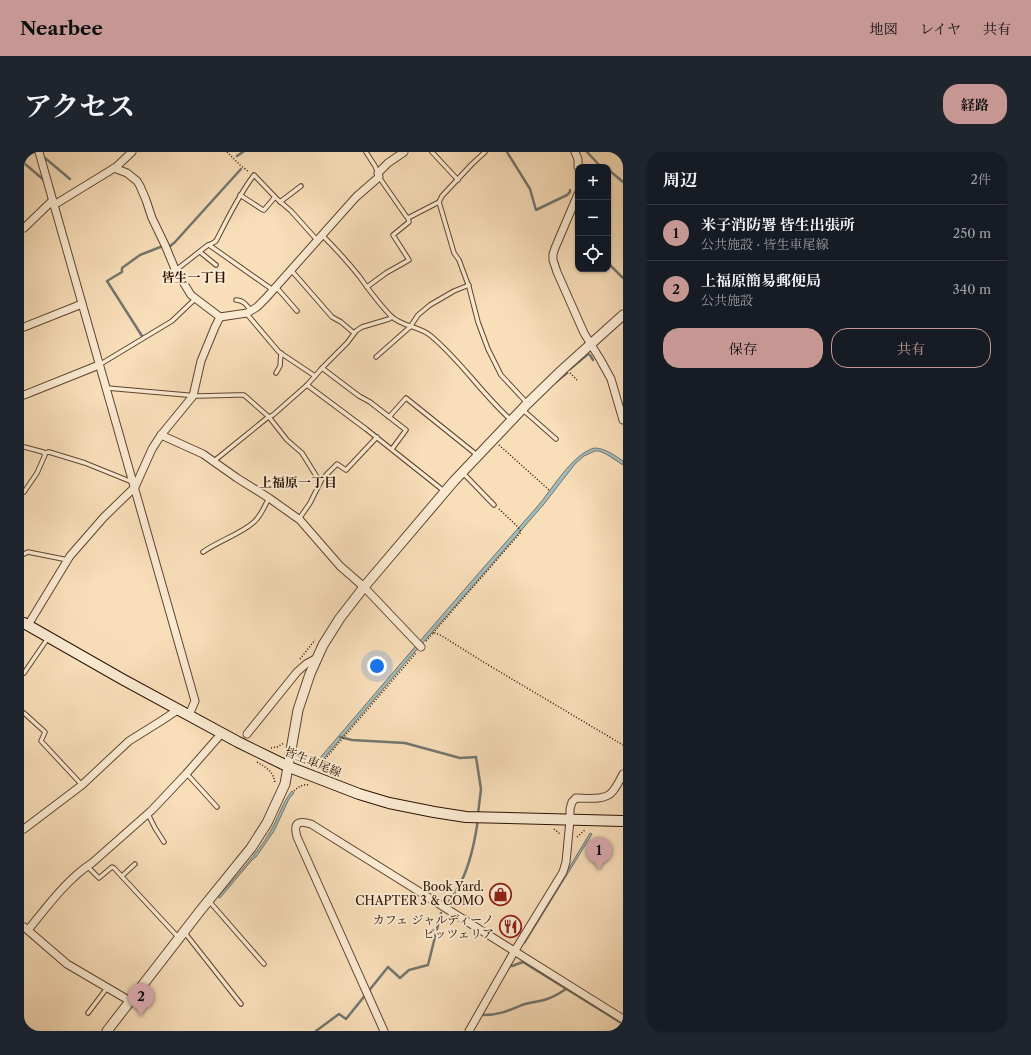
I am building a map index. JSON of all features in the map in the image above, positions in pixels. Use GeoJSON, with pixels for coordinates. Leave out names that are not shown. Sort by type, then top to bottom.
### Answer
{"type":"FeatureCollection","features":[{"type":"Feature","properties":{"kind":"main road","name":"皆生車尾線"},"geometry":{"type":"LineString","coordinates":[[26,624],[122,679],[288,767],[359,794],[389,803],[466,817],[623,821]]}},
{"type":"Feature","properties":{"kind":"street"},"geometry":{"type":"LineString","coordinates":[[39,152],[195,701],[189,715]]}},
{"type":"Feature","properties":{"kind":"street"},"geometry":{"type":"LineString","coordinates":[[25,224],[53,203],[114,168],[132,152]]}},
{"type":"Feature","properties":{"kind":"street"},"geometry":{"type":"LineString","coordinates":[[114,168],[127,173],[137,181],[176,270],[191,295],[220,317],[248,312],[266,298],[388,163],[404,152]]}},
{"type":"Feature","properties":{"kind":"street"},"geometry":{"type":"LineString","coordinates":[[575,152],[578,159],[578,164]]}},
{"type":"Feature","properties":{"kind":"street"},"geometry":{"type":"LineString","coordinates":[[575,200],[555,248],[553,260],[584,333],[611,379],[623,420]]}},
{"type":"Feature","properties":{"kind":"street"},"geometry":{"type":"LineString","coordinates":[[24,327],[82,304]]}},
{"type":"Feature","properties":{"kind":"street"},"geometry":{"type":"LineString","coordinates":[[107,1031],[208,900],[251,848],[267,823],[285,784],[298,710],[310,674],[323,645],[340,618],[364,587],[462,473],[525,406],[623,315]]}},
{"type":"Feature","properties":{"kind":"street"},"geometry":{"type":"LineString","coordinates":[[26,624],[68,560],[104,517],[134,485],[152,449],[161,435],[193,395],[201,361],[220,317]]}},
{"type":"Feature","properties":{"kind":"street"},"geometry":{"type":"LineString","coordinates":[[24,395],[99,365]]}},
{"type":"Feature","properties":{"kind":"street"},"geometry":{"type":"LineString","coordinates":[[161,435],[203,454],[299,519],[340,566],[364,587],[421,647]]}},
{"type":"Feature","properties":{"kind":"street"},"geometry":{"type":"LineString","coordinates":[[247,734],[297,672],[306,664],[317,658]]}},
{"type":"Feature","properties":{"kind":"street"},"geometry":{"type":"LineString","coordinates":[[24,829],[82,785],[129,741],[179,709]]}},
{"type":"Feature","properties":{"kind":"street"},"geometry":{"type":"LineString","coordinates":[[130,1001],[67,964],[26,929],[57,895],[87,866],[148,814],[222,733]]}},
{"type":"Feature","properties":{"kind":"street"},"geometry":{"type":"LineString","coordinates":[[469,1031],[514,952],[563,872],[566,862],[570,809],[573,800],[576,798],[604,797],[610,795],[614,791],[623,774]]}},
{"type":"Feature","properties":{"kind":"street"},"geometry":{"type":"LineString","coordinates":[[384,1031],[297,837],[295,831],[296,824],[298,822],[310,824],[623,1019]]}},
{"type":"Feature","properties":{"kind":"lane"},"geometry":{"type":"LineString","coordinates":[[366,152],[375,166],[378,175],[408,218],[409,222],[393,235],[409,260],[386,273],[366,287]]}},
{"type":"Feature","properties":{"kind":"lane"},"geometry":{"type":"LineString","coordinates":[[432,152],[458,180]]}},
{"type":"Feature","properties":{"kind":"lane"},"geometry":{"type":"LineString","coordinates":[[408,218],[439,202],[442,196],[485,152]]}},
{"type":"Feature","properties":{"kind":"lane"},"geometry":{"type":"LineString","coordinates":[[176,270],[216,241],[240,195],[254,175],[280,202],[320,238],[339,251],[381,306],[392,317],[410,327],[426,332],[442,345],[511,421]]}},
{"type":"Feature","properties":{"kind":"lane"},"geometry":{"type":"LineString","coordinates":[[280,202],[301,186]]}},
{"type":"Feature","properties":{"kind":"lane"},"geometry":{"type":"LineString","coordinates":[[240,195],[263,210],[275,197]]}},
{"type":"Feature","properties":{"kind":"lane"},"geometry":{"type":"LineString","coordinates":[[439,202],[454,253],[460,260],[478,322],[488,349],[501,375],[525,406],[556,439]]}},
{"type":"Feature","properties":{"kind":"lane"},"geometry":{"type":"LineString","coordinates":[[209,245],[284,296],[297,311]]}},
{"type":"Feature","properties":{"kind":"lane"},"geometry":{"type":"LineString","coordinates":[[200,252],[216,266]]}},
{"type":"Feature","properties":{"kind":"lane"},"geometry":{"type":"LineString","coordinates":[[291,270],[330,315],[354,333]]}},
{"type":"Feature","properties":{"kind":"lane"},"geometry":{"type":"LineString","coordinates":[[376,357],[410,327],[418,315],[430,305],[454,291],[468,285]]}},
{"type":"Feature","properties":{"kind":"lane"},"geometry":{"type":"LineString","coordinates":[[99,365],[172,321],[195,298]]}},
{"type":"Feature","properties":{"kind":"lane"},"geometry":{"type":"LineString","coordinates":[[236,300],[242,301],[248,312],[281,353],[314,376]]}},
{"type":"Feature","properties":{"kind":"lane"},"geometry":{"type":"LineString","coordinates":[[214,461],[273,415],[307,385],[362,326],[392,317]]}},
{"type":"Feature","properties":{"kind":"lane"},"geometry":{"type":"LineString","coordinates":[[276,373],[281,360],[281,353]]}},
{"type":"Feature","properties":{"kind":"lane"},"geometry":{"type":"LineString","coordinates":[[322,368],[406,430],[392,449]]}},
{"type":"Feature","properties":{"kind":"lane"},"geometry":{"type":"LineString","coordinates":[[307,385],[377,437],[445,492]]}},
{"type":"Feature","properties":{"kind":"lane"},"geometry":{"type":"LineString","coordinates":[[107,388],[198,396],[245,396],[269,417],[288,440],[302,453],[320,482]]}},
{"type":"Feature","properties":{"kind":"lane"},"geometry":{"type":"LineString","coordinates":[[389,417],[406,398],[478,456]]}},
{"type":"Feature","properties":{"kind":"lane"},"geometry":{"type":"LineString","coordinates":[[299,519],[325,476],[337,464],[346,470],[377,437]]}},
{"type":"Feature","properties":{"kind":"lane"},"geometry":{"type":"LineString","coordinates":[[24,447],[44,453],[49,452],[85,463],[134,485]]}},
{"type":"Feature","properties":{"kind":"lane"},"geometry":{"type":"LineString","coordinates":[[24,492],[37,473],[45,455],[44,453]]}},
{"type":"Feature","properties":{"kind":"lane"},"geometry":{"type":"LineString","coordinates":[[462,473],[494,505]]}},
{"type":"Feature","properties":{"kind":"lane"},"geometry":{"type":"LineString","coordinates":[[203,552],[212,545],[255,521],[269,498]]}},
{"type":"Feature","properties":{"kind":"lane"},"geometry":{"type":"LineString","coordinates":[[24,554],[28,552],[68,560]]}},
{"type":"Feature","properties":{"kind":"lane"},"geometry":{"type":"LineString","coordinates":[[24,673],[49,637]]}},
{"type":"Feature","properties":{"kind":"lane"},"geometry":{"type":"LineString","coordinates":[[24,713],[45,732],[42,741],[82,785]]}},
{"type":"Feature","properties":{"kind":"lane"},"geometry":{"type":"LineString","coordinates":[[186,774],[217,807]]}},
{"type":"Feature","properties":{"kind":"lane"},"geometry":{"type":"LineString","coordinates":[[148,814],[164,842]]}},
{"type":"Feature","properties":{"kind":"lane"},"geometry":{"type":"LineString","coordinates":[[122,876],[135,864]]}},
{"type":"Feature","properties":{"kind":"lane"},"geometry":{"type":"LineString","coordinates":[[87,866],[99,878],[112,867],[181,935],[241,1004]]}},
{"type":"Feature","properties":{"kind":"lane"},"geometry":{"type":"LineString","coordinates":[[208,900],[264,964]]}},
{"type":"Feature","properties":{"kind":"lane"},"geometry":{"type":"LineString","coordinates":[[88,1013],[107,988]]}},
{"type":"Feature","properties":{"kind":"path"},"geometry":{"type":"LineString","coordinates":[[227,152],[254,175]]}},
{"type":"Feature","properties":{"kind":"path"},"geometry":{"type":"LineString","coordinates":[[493,440],[549,490]]}},
{"type":"Feature","properties":{"kind":"path"},"geometry":{"type":"LineString","coordinates":[[325,759],[521,532],[518,527],[494,505]]}},
{"type":"Feature","properties":{"kind":"path"},"geometry":{"type":"LineString","coordinates":[[433,633],[442,636],[623,745]]}},
{"type":"Feature","properties":{"kind":"path"},"geometry":{"type":"LineString","coordinates":[[268,749],[281,745],[286,740]]}},
{"type":"Feature","properties":{"kind":"path"},"geometry":{"type":"LineString","coordinates":[[279,746],[283,748]]}},
{"type":"Feature","properties":{"kind":"path"},"geometry":{"type":"LineString","coordinates":[[299,751],[301,759],[306,765]]}},
{"type":"Feature","properties":{"kind":"path"},"geometry":{"type":"LineString","coordinates":[[255,761],[270,771],[276,784],[274,788]]}},
{"type":"Feature","properties":{"kind":"path"},"geometry":{"type":"LineString","coordinates":[[274,777],[278,780]]}},
{"type":"Feature","properties":{"kind":"path"},"geometry":{"type":"LineString","coordinates":[[574,841],[586,829],[591,829]]}},
{"type":"Feature","properties":{"kind":"water"},"geometry":{"type":"Polygon","coordinates":[[[594,448],[602,449],[613,454],[623,461],[623,465],[599,451],[595,451],[584,456],[575,464],[544,504],[320,763],[319,759],[536,508],[562,474],[577,458],[594,448]]]}},
{"type":"Feature","properties":{"kind":"water"},"geometry":{"type":"Polygon","coordinates":[[[292,791],[294,793],[289,799],[274,831],[256,857],[220,898],[218,897],[246,866],[264,841],[273,827],[285,801],[292,791]]]}},
{"type":"Feature","properties":{"kind":"water"},"geometry":{"type":"Polygon","coordinates":[[[590,833],[592,834],[524,943],[590,833]]]}},
{"type":"Feature","properties":{"kind":"waterway"},"geometry":{"type":"LineString","coordinates":[[237,156],[243,152]]}},
{"type":"Feature","properties":{"kind":"waterway"},"geometry":{"type":"LineString","coordinates":[[507,152],[530,189],[536,210],[567,195],[570,190]]}},
{"type":"Feature","properties":{"kind":"waterway"},"geometry":{"type":"LineString","coordinates":[[587,152],[598,164]]}},
{"type":"Feature","properties":{"kind":"waterway"},"geometry":{"type":"LineString","coordinates":[[45,158],[70,179]]}},
{"type":"Feature","properties":{"kind":"waterway"},"geometry":{"type":"LineString","coordinates":[[24,163],[45,181]]}},
{"type":"Feature","properties":{"kind":"waterway"},"geometry":{"type":"LineString","coordinates":[[169,247],[241,169]]}},
{"type":"Feature","properties":{"kind":"waterway"},"geometry":{"type":"LineString","coordinates":[[611,172],[623,182]]}},
{"type":"Feature","properties":{"kind":"waterway"},"geometry":{"type":"LineString","coordinates":[[142,336],[107,281],[122,272],[122,268],[140,255],[163,245]]}},
{"type":"Feature","properties":{"kind":"waterway"},"geometry":{"type":"LineString","coordinates":[[611,266],[623,278]]}},
{"type":"Feature","properties":{"kind":"waterway"},"geometry":{"type":"LineString","coordinates":[[570,369],[588,354],[593,360]]}},
{"type":"Feature","properties":{"kind":"waterway"},"geometry":{"type":"LineString","coordinates":[[552,385],[567,373]]}},
{"type":"Feature","properties":{"kind":"waterway"},"geometry":{"type":"LineString","coordinates":[[340,737],[352,740],[405,743],[460,758],[476,757],[481,789],[478,814]]}},
{"type":"Feature","properties":{"kind":"waterway"},"geometry":{"type":"LineString","coordinates":[[446,906],[459,885],[470,859],[478,819]]}},
{"type":"Feature","properties":{"kind":"waterway"},"geometry":{"type":"LineString","coordinates":[[316,1031],[339,1014],[346,1019],[388,967],[400,978],[409,970],[428,965],[441,913]]}},
{"type":"Feature","properties":{"kind":"waterway"},"geometry":{"type":"LineString","coordinates":[[512,966],[523,962],[623,1024]]}},
{"type":"Feature","properties":{"kind":"waterway"},"geometry":{"type":"LineString","coordinates":[[483,1015],[508,1011],[525,1004],[544,1000],[555,996],[566,989]]}},
{"type":"Feature","properties":{"kind":"place","name":"米子消防署 皆生出張所"},"geometry":{"type":"Point","coordinates":[599,870]}},
{"type":"Feature","properties":{"kind":"place","name":"Book Yard. CHAPTER 3 & COMO"},"geometry":{"type":"Point","coordinates":[500,894]}},
{"type":"Feature","properties":{"kind":"place","name":"カフェ ジャルディーノ ピッツェリア"},"geometry":{"type":"Point","coordinates":[510,927]}},
{"type":"Feature","properties":{"kind":"place","name":"上福原簡易郵便局"},"geometry":{"type":"Point","coordinates":[141,1016]}},
{"type":"Feature","properties":{"kind":"district","name":"皆生一丁目"},"geometry":{"type":"Point","coordinates":[194,277]}},
{"type":"Feature","properties":{"kind":"district","name":"上福原一丁目"},"geometry":{"type":"Point","coordinates":[298,482]}}]}
